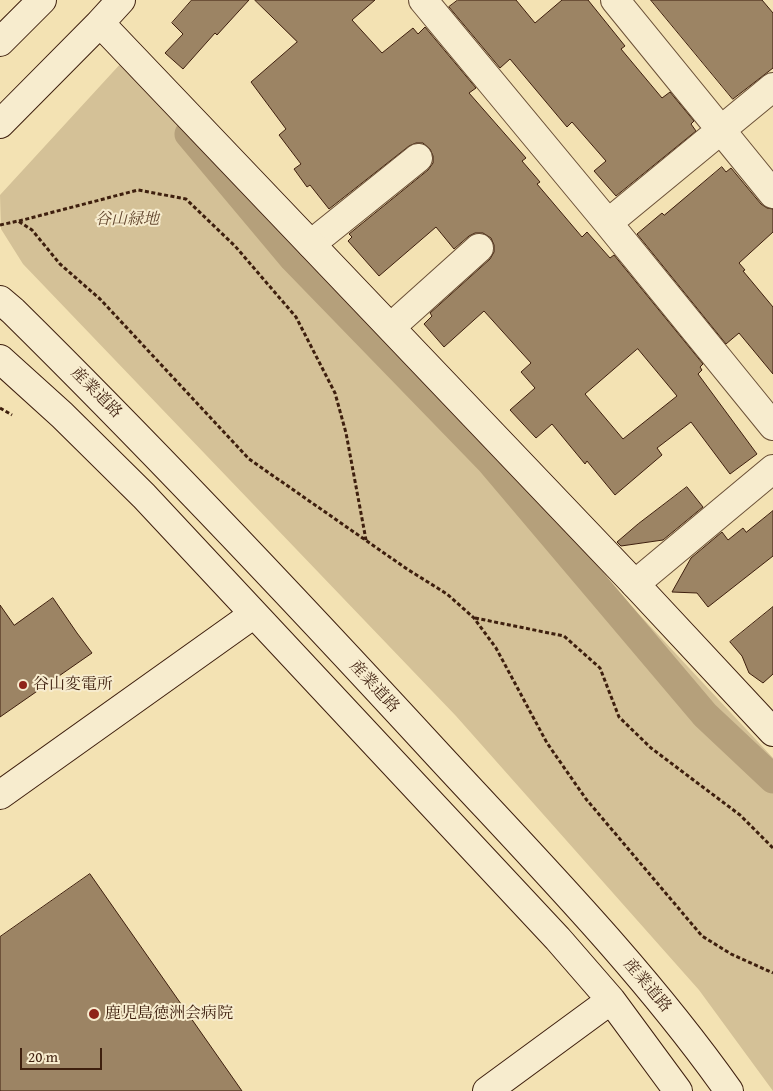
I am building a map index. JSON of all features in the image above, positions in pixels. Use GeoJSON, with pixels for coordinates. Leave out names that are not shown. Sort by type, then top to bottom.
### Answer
{"type":"FeatureCollection","features":[{"type":"Feature","properties":{"kind":"street"},"geometry":{"type":"LineString","coordinates":[[0,42],[42,0]]}},
{"type":"Feature","properties":{"kind":"street"},"geometry":{"type":"LineString","coordinates":[[0,124],[121,0]]}},
{"type":"Feature","properties":{"kind":"street"},"geometry":{"type":"LineString","coordinates":[[423,0],[773,426]]}},
{"type":"Feature","properties":{"kind":"street"},"geometry":{"type":"LineString","coordinates":[[615,0],[773,194]]}},
{"type":"Feature","properties":{"kind":"street"},"geometry":{"type":"LineString","coordinates":[[100,23],[635,584],[773,732]]}},
{"type":"Feature","properties":{"kind":"street"},"geometry":{"type":"LineString","coordinates":[[608,224],[773,87]]}},
{"type":"Feature","properties":{"kind":"street"},"geometry":{"type":"LineString","coordinates":[[312,244],[418,158]]}},
{"type":"Feature","properties":{"kind":"street"},"geometry":{"type":"LineString","coordinates":[[391,327],[479,248]]}},
{"type":"Feature","properties":{"kind":"street","name":"産業道路"},"geometry":{"type":"LineString","coordinates":[[0,300],[121,418],[583,911],[669,1012],[729,1091]]}},
{"type":"Feature","properties":{"kind":"street"},"geometry":{"type":"LineString","coordinates":[[0,359],[62,415],[144,496],[558,938],[611,1000],[678,1091]]}},
{"type":"Feature","properties":{"kind":"street"},"geometry":{"type":"LineString","coordinates":[[635,584],[773,469]]}},
{"type":"Feature","properties":{"kind":"street"},"geometry":{"type":"LineString","coordinates":[[0,794],[254,614]]}},
{"type":"Feature","properties":{"kind":"street"},"geometry":{"type":"LineString","coordinates":[[487,1091],[611,1000]]}},
{"type":"Feature","properties":{"kind":"path"},"geometry":{"type":"LineString","coordinates":[[0,225],[138,190],[186,199],[235,246],[296,317],[335,393],[346,433],[366,540]]}},
{"type":"Feature","properties":{"kind":"path"},"geometry":{"type":"LineString","coordinates":[[18,221],[32,230],[60,264],[100,299],[249,459],[447,594],[474,618],[496,648],[547,743],[586,799],[702,936],[731,954],[773,973]]}},
{"type":"Feature","properties":{"kind":"path"},"geometry":{"type":"LineString","coordinates":[[0,408],[12,415]]}},
{"type":"Feature","properties":{"kind":"path"},"geometry":{"type":"LineString","coordinates":[[474,618],[564,636],[600,668],[619,717],[651,748],[740,815],[773,848]]}},
{"type":"Feature","properties":{"kind":"green space","name":"谷山緑地"},"geometry":{"type":"Polygon","coordinates":[[[123,61],[773,758],[773,1091],[699,990],[456,716],[23,264],[1,229],[0,195],[123,61]]]}},
{"type":"Feature","properties":{"kind":"building"},"geometry":{"type":"Polygon","coordinates":[[[192,0],[249,0],[217,35],[215,33],[183,69],[165,53],[183,34],[172,23],[192,0]]]}},
{"type":"Feature","properties":{"kind":"building"},"geometry":{"type":"Polygon","coordinates":[[[255,0],[375,0],[352,20],[382,53],[413,28],[418,34],[425,27],[476,88],[469,93],[526,158],[522,161],[540,182],[537,184],[582,237],[587,232],[610,258],[614,255],[703,364],[700,367],[702,370],[698,374],[757,454],[730,474],[691,422],[657,448],[662,455],[615,495],[587,461],[585,464],[552,424],[536,438],[510,410],[535,388],[521,372],[531,363],[484,311],[444,347],[424,324],[432,316],[430,313],[490,259],[494,252],[491,238],[483,233],[475,233],[454,249],[436,227],[379,276],[348,241],[352,237],[349,234],[428,170],[433,163],[430,149],[423,143],[409,146],[329,209],[310,185],[307,187],[294,169],[301,164],[279,135],[286,129],[251,82],[297,42],[255,0]],[[638,349],[585,394],[623,439],[677,396],[638,349]]]}},
{"type":"Feature","properties":{"kind":"building"},"geometry":{"type":"Polygon","coordinates":[[[458,0],[516,0],[535,23],[562,0],[588,0],[625,46],[621,49],[662,98],[670,92],[694,121],[691,124],[696,131],[616,196],[594,171],[606,161],[572,122],[567,127],[510,59],[500,68],[449,7],[458,0]]]}},
{"type":"Feature","properties":{"kind":"building"},"geometry":{"type":"Polygon","coordinates":[[[651,0],[762,0],[773,13],[773,68],[733,99],[651,0]]]}},
{"type":"Feature","properties":{"kind":"building"},"geometry":{"type":"Polygon","coordinates":[[[722,167],[726,172],[731,168],[761,204],[773,209],[773,232],[739,263],[745,270],[743,271],[773,307],[773,374],[739,333],[726,344],[637,234],[662,213],[664,215],[722,167]]]}},
{"type":"Feature","properties":{"kind":"building"},"geometry":{"type":"Polygon","coordinates":[[[687,487],[703,507],[663,540],[621,546],[617,542],[638,524],[687,487]]]}},
{"type":"Feature","properties":{"kind":"building"},"geometry":{"type":"Polygon","coordinates":[[[773,511],[773,556],[708,607],[697,593],[672,592],[691,558],[722,532],[728,540],[743,528],[746,532],[773,511]]]}},
{"type":"Feature","properties":{"kind":"building","name":"谷山変電所"},"geometry":{"type":"Polygon","coordinates":[[[53,598],[92,653],[0,717],[0,605],[14,625],[53,598]]]}},
{"type":"Feature","properties":{"kind":"building"},"geometry":{"type":"Polygon","coordinates":[[[773,607],[773,674],[763,683],[749,673],[742,656],[730,642],[773,607]]]}},
{"type":"Feature","properties":{"kind":"building","name":"鹿児島徳洲会病院"},"geometry":{"type":"Polygon","coordinates":[[[90,874],[242,1091],[0,1091],[0,937],[90,874]]]}},
{"type":"Feature","properties":{"kind":"waterway"},"geometry":{"type":"LineString","coordinates":[[189,134],[293,258],[490,461],[705,715],[773,779]]}},
{"type":"Feature","properties":{"kind":"place","name":"谷山変電所"},"geometry":{"type":"Point","coordinates":[23,685]}},
{"type":"Feature","properties":{"kind":"place","name":"鹿児島徳洲会病院"},"geometry":{"type":"Point","coordinates":[94,1014]}}]}
